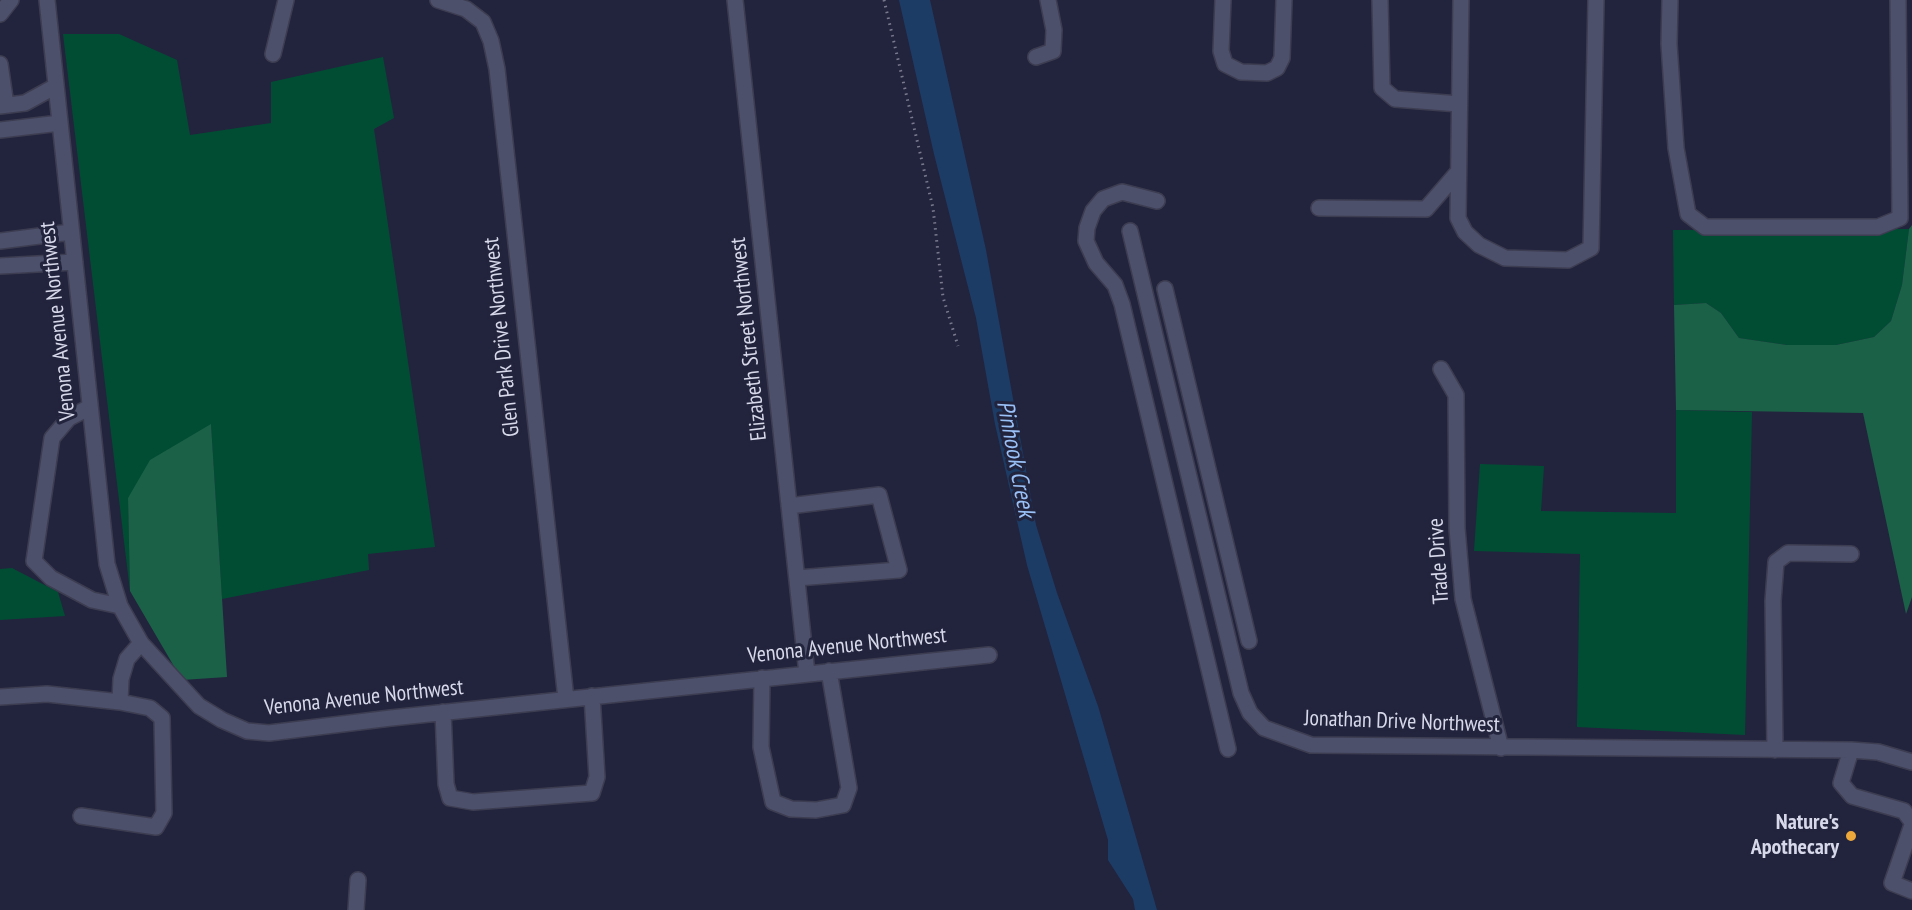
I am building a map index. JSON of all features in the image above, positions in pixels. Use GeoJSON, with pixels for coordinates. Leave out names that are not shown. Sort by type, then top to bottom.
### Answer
{"type":"FeatureCollection","features":[{"type":"Feature","properties":{"kind":"street"},"geometry":{"type":"LineString","coordinates":[[0,14],[11,0]]}},
{"type":"Feature","properties":{"kind":"street","name":"Venona Avenue Northwest"},"geometry":{"type":"LineString","coordinates":[[47,0],[107,564],[120,606],[141,643],[177,685],[200,706],[222,720],[247,731],[269,733],[443,712],[989,655]]}},
{"type":"Feature","properties":{"kind":"street"},"geometry":{"type":"LineString","coordinates":[[273,54],[286,0]]}},
{"type":"Feature","properties":{"kind":"street","name":"Glen Park Drive Northwest"},"geometry":{"type":"LineString","coordinates":[[438,0],[466,9],[483,22],[491,41],[497,69],[566,699]]}},
{"type":"Feature","properties":{"kind":"street","name":"Elizabeth Street Northwest"},"geometry":{"type":"LineString","coordinates":[[735,0],[807,674]]}},
{"type":"Feature","properties":{"kind":"street"},"geometry":{"type":"LineString","coordinates":[[1036,57],[1053,51],[1054,30],[1048,0]]}},
{"type":"Feature","properties":{"kind":"street"},"geometry":{"type":"LineString","coordinates":[[1223,0],[1221,51],[1225,64],[1241,72],[1267,73],[1277,68],[1282,58],[1284,0]]}},
{"type":"Feature","properties":{"kind":"street"},"geometry":{"type":"LineString","coordinates":[[1380,0],[1382,87],[1395,99],[1459,104]]}},
{"type":"Feature","properties":{"kind":"street"},"geometry":{"type":"LineString","coordinates":[[1461,0],[1458,218],[1465,232],[1479,245],[1505,258],[1568,260],[1591,248],[1596,0]]}},
{"type":"Feature","properties":{"kind":"street"},"geometry":{"type":"LineString","coordinates":[[1670,0],[1669,44],[1676,148],[1688,214],[1705,228],[1878,227],[1900,218],[1898,0]]}},
{"type":"Feature","properties":{"kind":"street"},"geometry":{"type":"LineString","coordinates":[[0,64],[3,106],[25,103],[56,86]]}},
{"type":"Feature","properties":{"kind":"street"},"geometry":{"type":"LineString","coordinates":[[0,130],[60,123]]}},
{"type":"Feature","properties":{"kind":"street"},"geometry":{"type":"LineString","coordinates":[[1319,208],[1426,209],[1458,172]]}},
{"type":"Feature","properties":{"kind":"street"},"geometry":{"type":"LineString","coordinates":[[1157,201],[1122,192],[1103,199],[1093,211],[1087,228],[1086,241],[1096,263],[1115,285],[1126,318],[1228,749]]}},
{"type":"Feature","properties":{"kind":"street","name":"Jonathan Drive Northwest"},"geometry":{"type":"LineString","coordinates":[[1130,231],[1241,693],[1250,713],[1264,728],[1311,745],[1851,750],[1878,752],[1912,762]]}},
{"type":"Feature","properties":{"kind":"street"},"geometry":{"type":"LineString","coordinates":[[0,241],[71,232]]}},
{"type":"Feature","properties":{"kind":"street"},"geometry":{"type":"LineString","coordinates":[[0,266],[75,262]]}},
{"type":"Feature","properties":{"kind":"street"},"geometry":{"type":"LineString","coordinates":[[1165,289],[1249,641]]}},
{"type":"Feature","properties":{"kind":"street"},"geometry":{"type":"LineString","coordinates":[[1126,318],[1170,308]]}},
{"type":"Feature","properties":{"kind":"street"},"geometry":{"type":"LineString","coordinates":[[1138,371],[1182,361]]}},
{"type":"Feature","properties":{"kind":"street","name":"Trade Drive"},"geometry":{"type":"LineString","coordinates":[[1441,369],[1456,395],[1457,528],[1462,599],[1502,748]]}},
{"type":"Feature","properties":{"kind":"street"},"geometry":{"type":"LineString","coordinates":[[90,408],[69,418],[52,438],[34,561],[51,578],[92,600],[120,606]]}},
{"type":"Feature","properties":{"kind":"street"},"geometry":{"type":"LineString","coordinates":[[1151,423],[1195,413]]}},
{"type":"Feature","properties":{"kind":"street"},"geometry":{"type":"LineString","coordinates":[[1162,472],[1206,462]]}},
{"type":"Feature","properties":{"kind":"street"},"geometry":{"type":"LineString","coordinates":[[789,506],[879,495],[899,570],[797,578]]}},
{"type":"Feature","properties":{"kind":"street"},"geometry":{"type":"LineString","coordinates":[[1175,526],[1219,516]]}},
{"type":"Feature","properties":{"kind":"street"},"geometry":{"type":"LineString","coordinates":[[1775,750],[1773,601],[1776,562],[1788,553],[1851,554]]}},
{"type":"Feature","properties":{"kind":"street"},"geometry":{"type":"LineString","coordinates":[[1187,576],[1231,566]]}},
{"type":"Feature","properties":{"kind":"street"},"geometry":{"type":"LineString","coordinates":[[1200,630],[1244,620]]}},
{"type":"Feature","properties":{"kind":"street"},"geometry":{"type":"LineString","coordinates":[[120,702],[121,679],[127,659],[141,643]]}},
{"type":"Feature","properties":{"kind":"street"},"geometry":{"type":"LineString","coordinates":[[762,678],[761,747],[773,802],[791,809],[816,810],[843,805],[849,788],[829,671]]}},
{"type":"Feature","properties":{"kind":"street"},"geometry":{"type":"LineString","coordinates":[[0,696],[47,694],[120,702],[150,708],[162,718],[164,813],[156,827],[81,816]]}},
{"type":"Feature","properties":{"kind":"street"},"geometry":{"type":"LineString","coordinates":[[443,712],[446,784],[450,798],[473,802],[592,794],[597,777],[592,696]]}},
{"type":"Feature","properties":{"kind":"street"},"geometry":{"type":"LineString","coordinates":[[1851,750],[1841,783],[1852,796],[1905,811],[1912,824],[1892,883],[1912,891]]}},
{"type":"Feature","properties":{"kind":"street"},"geometry":{"type":"LineString","coordinates":[[356,910],[358,880]]}},
{"type":"Feature","properties":{"kind":"path"},"geometry":{"type":"LineString","coordinates":[[884,0],[933,208],[943,297],[958,346]]}},
{"type":"Feature","properties":{"kind":"green space"},"geometry":{"type":"Polygon","coordinates":[[[63,34],[119,34],[177,60],[190,135],[271,123],[271,82],[383,57],[394,118],[374,129],[435,547],[368,554],[369,570],[222,599],[211,425],[128,498],[130,591],[63,34]]]}},
{"type":"Feature","properties":{"kind":"green space"},"geometry":{"type":"Polygon","coordinates":[[[1912,225],[1912,597],[1906,614],[1863,413],[1676,410],[1674,305],[1706,303],[1721,313],[1739,338],[1787,345],[1836,345],[1874,337],[1891,321],[1902,285],[1909,229],[1912,225]]]}},
{"type":"Feature","properties":{"kind":"green space"},"geometry":{"type":"Polygon","coordinates":[[[1909,229],[1902,285],[1891,321],[1874,337],[1836,345],[1787,345],[1739,338],[1721,313],[1706,303],[1674,305],[1673,230],[1909,229]]]}},
{"type":"Feature","properties":{"kind":"green space"},"geometry":{"type":"Polygon","coordinates":[[[1676,410],[1752,412],[1745,735],[1577,727],[1580,554],[1474,551],[1480,464],[1544,466],[1541,511],[1676,513],[1676,410]]]}},
{"type":"Feature","properties":{"kind":"green space"},"geometry":{"type":"Polygon","coordinates":[[[211,424],[227,677],[182,680],[130,591],[128,498],[150,460],[211,424]]]}},
{"type":"Feature","properties":{"kind":"green space"},"geometry":{"type":"Polygon","coordinates":[[[12,568],[58,592],[65,616],[0,620],[0,569],[12,568]]]}},
{"type":"Feature","properties":{"kind":"water","name":"Pinhook Creek"},"geometry":{"type":"Polygon","coordinates":[[[899,0],[930,0],[986,250],[1036,525],[1057,593],[1098,706],[1157,910],[1135,910],[1133,899],[1108,860],[1108,840],[1027,565],[995,424],[976,318],[934,154],[899,0]]]}},
{"type":"Feature","properties":{"kind":"place","name":"Nature's Apothecary"},"geometry":{"type":"Point","coordinates":[1851,836]}}]}
